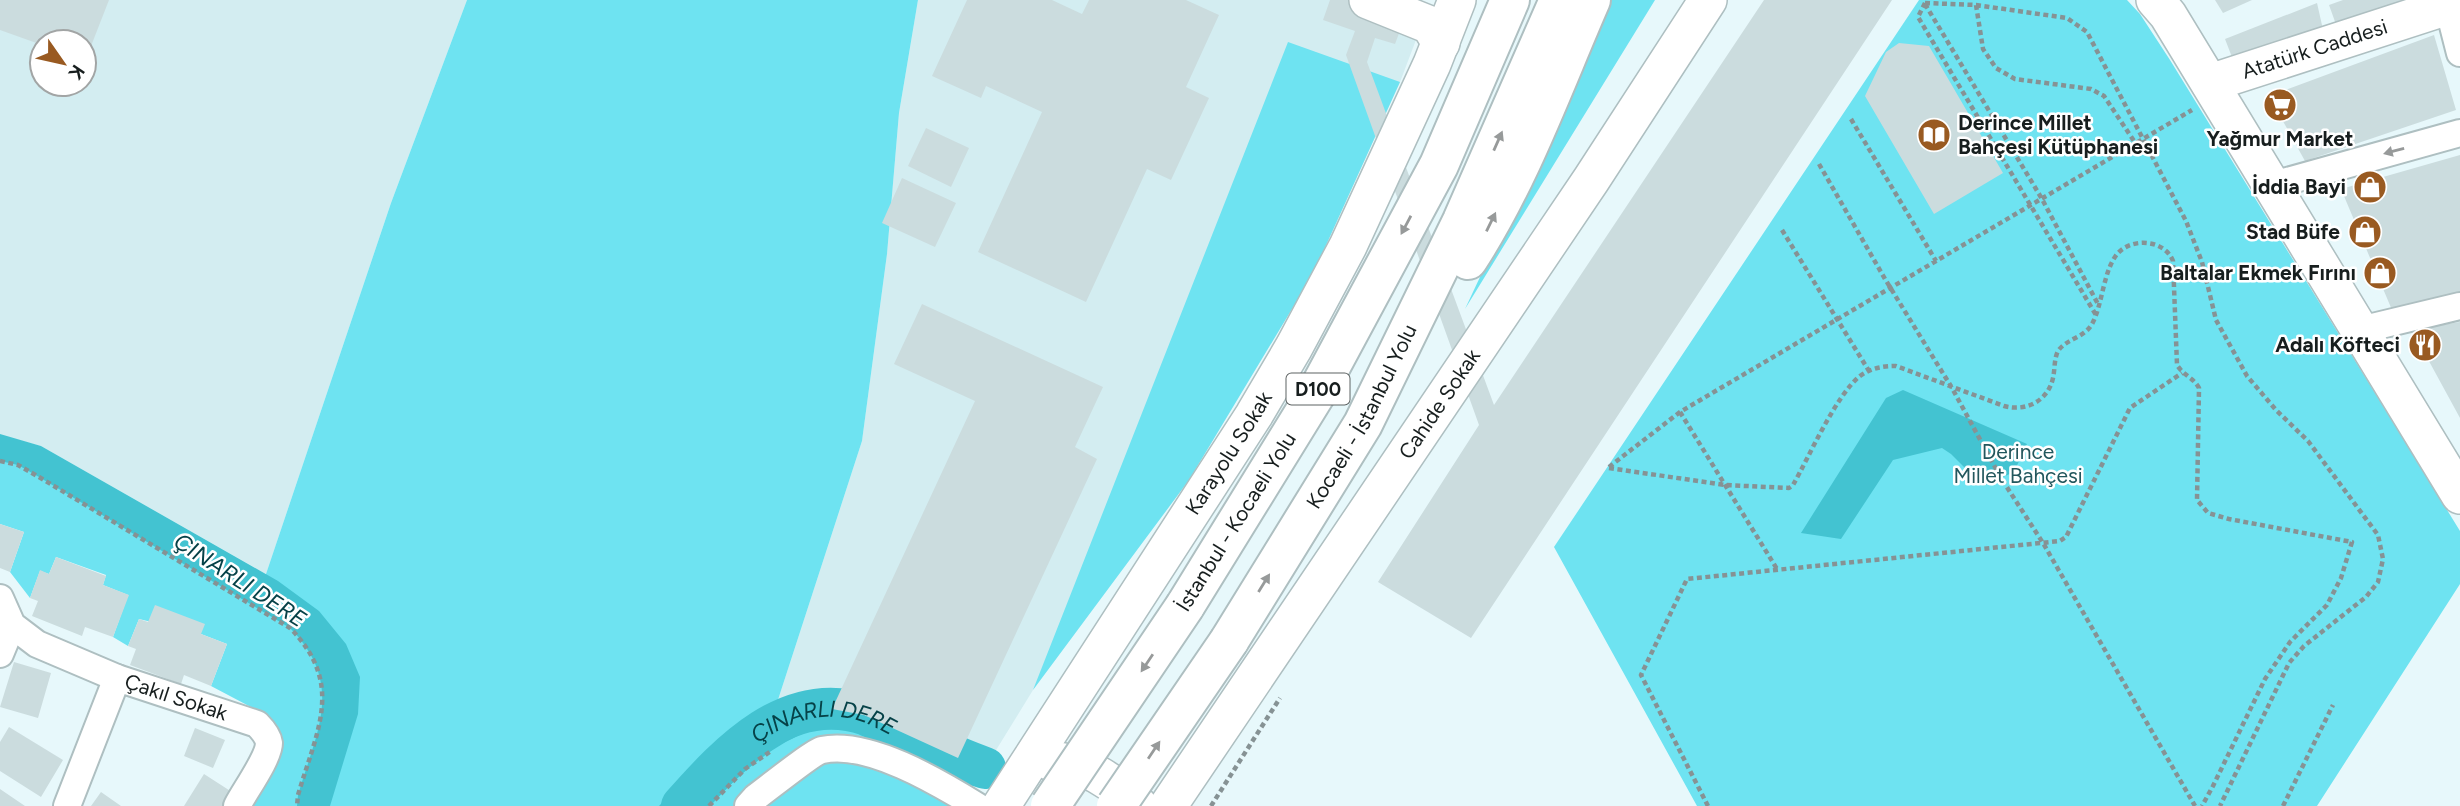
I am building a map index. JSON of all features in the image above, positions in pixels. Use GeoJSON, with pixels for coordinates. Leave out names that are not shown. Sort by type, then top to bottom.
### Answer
{"type":"FeatureCollection","features":[{"type":"Feature","properties":{"kind":"highway","name":"İstanbul - Kocaeli Yolu"},"geometry":{"type":"LineString","coordinates":[[1034,794],[1185,606],[1317,391],[1426,189],[1510,0]]}},
{"type":"Feature","properties":{"kind":"highway","name":"Kocaeli - İstanbul Yolu"},"geometry":{"type":"LineString","coordinates":[[1116,806],[1228,641],[1363,424],[1462,221],[1559,0]]}},
{"type":"Feature","properties":{"kind":"highway"},"geometry":{"type":"LineString","coordinates":[[1363,424],[1486,233],[1535,131],[1591,0]]}},
{"type":"Feature","properties":{"kind":"main road"},"geometry":{"type":"LineString","coordinates":[[1368,0],[1430,26],[1441,43]]}},
{"type":"Feature","properties":{"kind":"main road","name":"Cahide Sokak"},"geometry":{"type":"LineString","coordinates":[[1153,804],[1579,173],[1683,0]]}},
{"type":"Feature","properties":{"kind":"main road","name":"Cahide Sokak"},"geometry":{"type":"LineString","coordinates":[[1153,804],[1583,192],[1708,0]]}},
{"type":"Feature","properties":{"kind":"main road"},"geometry":{"type":"LineString","coordinates":[[2155,0],[2168,15],[2212,89],[2282,182],[2370,327],[2460,495]]}},
{"type":"Feature","properties":{"kind":"main road"},"geometry":{"type":"LineString","coordinates":[[2180,0],[2212,89]]}},
{"type":"Feature","properties":{"kind":"main road"},"geometry":{"type":"LineString","coordinates":[[1435,2],[1443,24],[1441,43]]}},
{"type":"Feature","properties":{"kind":"main road","name":"Atatürk Caddesi"},"geometry":{"type":"LineString","coordinates":[[2212,89],[2454,4]]}},
{"type":"Feature","properties":{"kind":"main road","name":"Karayolu Sokak"},"geometry":{"type":"LineString","coordinates":[[1034,794],[1058,748],[1294,347],[1348,246],[1441,43]]}},
{"type":"Feature","properties":{"kind":"main road"},"geometry":{"type":"LineString","coordinates":[[2370,327],[2460,453]]}},
{"type":"Feature","properties":{"kind":"main road"},"geometry":{"type":"LineString","coordinates":[[1058,748],[1087,770],[1153,804]]}},
{"type":"Feature","properties":{"kind":"street"},"geometry":{"type":"LineString","coordinates":[[2454,4],[2460,53]]}},
{"type":"Feature","properties":{"kind":"street"},"geometry":{"type":"LineString","coordinates":[[2282,182],[2460,133]]}},
{"type":"Feature","properties":{"kind":"street"},"geometry":{"type":"LineString","coordinates":[[2370,327],[2460,306]]}},
{"type":"Feature","properties":{"kind":"street"},"geometry":{"type":"LineString","coordinates":[[0,598],[12,625],[0,654]]}},
{"type":"Feature","properties":{"kind":"street","name":"Çakıl Sokak"},"geometry":{"type":"LineString","coordinates":[[12,625],[37,644],[117,678],[257,724],[269,743],[267,753],[237,806]]}},
{"type":"Feature","properties":{"kind":"street"},"geometry":{"type":"LineString","coordinates":[[67,806],[117,678]]}},
{"type":"Feature","properties":{"kind":"street"},"geometry":{"type":"LineString","coordinates":[[748,806],[756,797],[820,750],[862,750],[911,769],[977,806]]}},
{"type":"Feature","properties":{"kind":"path"},"geometry":{"type":"LineString","coordinates":[[1925,3],[1976,5],[2067,18],[2087,32],[2186,221],[2202,262],[2216,320],[2247,376],[2276,410],[2308,441],[2378,536],[2383,559],[2378,582],[2366,597],[2304,646],[2290,663],[2220,806]]}},
{"type":"Feature","properties":{"kind":"path"},"geometry":{"type":"LineString","coordinates":[[1925,3],[2042,199],[2100,307]]}},
{"type":"Feature","properties":{"kind":"path"},"geometry":{"type":"LineString","coordinates":[[1925,3],[1918,17],[2096,316]]}},
{"type":"Feature","properties":{"kind":"path"},"geometry":{"type":"LineString","coordinates":[[1976,5],[1983,49],[1996,68],[2015,79],[2091,89],[2104,96],[2136,144]]}},
{"type":"Feature","properties":{"kind":"path"},"geometry":{"type":"LineString","coordinates":[[2202,806],[2265,679],[2290,642],[2327,605],[2341,578],[2352,542],[2229,519],[2208,513],[2197,500],[2199,388],[2177,365],[2173,261],[2164,248],[2136,243],[2119,253],[2112,262],[2096,316],[2088,330],[2060,348],[2050,388],[2038,402],[2014,409],[1896,366],[1880,367],[1859,377],[1844,393],[1793,485],[1784,490],[1725,485],[1608,468],[1680,412],[2136,144],[2212,89]]}},
{"type":"Feature","properties":{"kind":"path"},"geometry":{"type":"LineString","coordinates":[[1851,119],[1936,261]]}},
{"type":"Feature","properties":{"kind":"path"},"geometry":{"type":"LineString","coordinates":[[1819,164],[2195,806]]}},
{"type":"Feature","properties":{"kind":"path"},"geometry":{"type":"LineString","coordinates":[[1782,230],[1869,370]]}},
{"type":"Feature","properties":{"kind":"path"},"geometry":{"type":"LineString","coordinates":[[1708,806],[1641,675],[1687,579],[2060,541],[2066,537],[2130,408],[2182,373]]}},
{"type":"Feature","properties":{"kind":"path"},"geometry":{"type":"LineString","coordinates":[[1680,412],[1777,570]]}},
{"type":"Feature","properties":{"kind":"path"},"geometry":{"type":"LineString","coordinates":[[0,461],[40,477],[290,628],[305,643],[323,682],[324,703],[297,806]]}},
{"type":"Feature","properties":{"kind":"path"},"geometry":{"type":"LineString","coordinates":[[2283,806],[2333,705]]}},
{"type":"Feature","properties":{"kind":"shaded area"},"geometry":{"type":"Polygon","coordinates":[[[0,0],[467,0],[391,203],[266,574],[41,446],[0,435],[0,0]]]}},
{"type":"Feature","properties":{"kind":"shaded area"},"geometry":{"type":"Polygon","coordinates":[[[918,0],[1339,0],[1419,32],[1400,82],[1313,274],[1189,480],[1033,690],[985,768],[866,715],[832,709],[808,711],[774,723],[776,706],[862,441],[887,254],[899,113],[918,0]]]}},
{"type":"Feature","properties":{"kind":"green space"},"geometry":{"type":"Polygon","coordinates":[[[467,0],[918,0],[899,113],[887,254],[862,441],[776,706],[774,723],[832,709],[985,768],[960,806],[250,806],[279,737],[275,723],[268,716],[211,686],[227,644],[201,634],[139,619],[128,646],[113,637],[128,595],[103,585],[106,575],[56,557],[49,574],[40,571],[30,598],[10,572],[24,532],[0,524],[0,446],[257,586],[266,574],[391,203],[467,0]]]}},
{"type":"Feature","properties":{"kind":"green space"},"geometry":{"type":"Polygon","coordinates":[[[1610,0],[1655,0],[1465,309],[1610,0]]]}},
{"type":"Feature","properties":{"kind":"green space","name":"Derince Millet Bahçesi"},"geometry":{"type":"Polygon","coordinates":[[[1919,0],[2127,0],[2140,14],[2170,60],[2460,531],[2460,584],[2317,806],[1697,806],[1554,547],[1919,0]]]}},
{"type":"Feature","properties":{"kind":"green space"},"geometry":{"type":"Polygon","coordinates":[[[1288,42],[1400,82],[1313,274],[1189,480],[1033,690],[1288,42]]]}},
{"type":"Feature","properties":{"kind":"water"},"geometry":{"type":"Polygon","coordinates":[[[1903,390],[2027,444],[2014,472],[1983,486],[1942,448],[1893,460],[1841,539],[1801,533],[1886,398],[1903,390]]]}},
{"type":"Feature","properties":{"kind":"water"},"geometry":{"type":"Polygon","coordinates":[[[0,434],[41,446],[278,581],[319,611],[346,644],[360,677],[358,714],[330,806],[297,806],[318,728],[322,688],[317,669],[307,649],[290,628],[39,477],[18,465],[0,461],[0,434]]]}},
{"type":"Feature","properties":{"kind":"water"},"geometry":{"type":"Polygon","coordinates":[[[776,706],[775,723],[818,710],[850,712],[910,732],[985,768],[977,781],[879,732],[842,725],[820,728],[778,746],[741,775],[709,806],[659,806],[729,734],[776,706]]]}},
{"type":"Feature","properties":{"kind":"building"},"geometry":{"type":"Polygon","coordinates":[[[0,0],[109,0],[98,28],[28,28],[28,40],[0,30],[0,0]]]}},
{"type":"Feature","properties":{"kind":"building"},"geometry":{"type":"Polygon","coordinates":[[[967,0],[1052,0],[1082,14],[1089,0],[1186,0],[1219,15],[1186,87],[1209,98],[1171,180],[1147,169],[1086,302],[978,252],[1042,112],[986,86],[981,98],[932,76],[967,0]]]}},
{"type":"Feature","properties":{"kind":"building"},"geometry":{"type":"Polygon","coordinates":[[[1330,0],[1349,0],[1404,20],[1395,44],[1375,38],[1367,62],[1494,405],[1764,0],[1892,0],[1471,638],[1378,582],[1479,425],[1346,55],[1355,31],[1323,20],[1330,0]]]}},
{"type":"Feature","properties":{"kind":"building"},"geometry":{"type":"Polygon","coordinates":[[[2215,0],[2252,0],[2223,13],[2215,0]]]}},
{"type":"Feature","properties":{"kind":"building"},"geometry":{"type":"Polygon","coordinates":[[[2343,0],[2427,0],[2338,30],[2329,5],[2343,0]]]}},
{"type":"Feature","properties":{"kind":"building"},"geometry":{"type":"Polygon","coordinates":[[[2317,3],[2324,34],[2235,65],[2225,39],[2317,3]]]}},
{"type":"Feature","properties":{"kind":"building"},"geometry":{"type":"Polygon","coordinates":[[[2434,35],[2456,110],[2305,161],[2269,96],[2434,35]]]}},
{"type":"Feature","properties":{"kind":"building","name":"Derince Millet Bahçesi Kütüphanesi"},"geometry":{"type":"Polygon","coordinates":[[[1899,43],[1929,46],[2003,173],[1934,214],[1865,96],[1886,52],[1899,43]]]}},
{"type":"Feature","properties":{"kind":"building"},"geometry":{"type":"Polygon","coordinates":[[[926,128],[969,148],[951,187],[908,166],[926,128]]]}},
{"type":"Feature","properties":{"kind":"building"},"geometry":{"type":"Polygon","coordinates":[[[2460,155],[2460,293],[2392,310],[2341,189],[2460,155]]]}},
{"type":"Feature","properties":{"kind":"building"},"geometry":{"type":"Polygon","coordinates":[[[902,178],[956,203],[935,247],[882,223],[902,178]]]}},
{"type":"Feature","properties":{"kind":"building"},"geometry":{"type":"Polygon","coordinates":[[[922,304],[1103,387],[1075,447],[1097,459],[958,758],[864,715],[832,709],[975,401],[894,364],[922,304]]]}},
{"type":"Feature","properties":{"kind":"building"},"geometry":{"type":"Polygon","coordinates":[[[2460,322],[2460,418],[2412,330],[2460,322]]]}},
{"type":"Feature","properties":{"kind":"building"},"geometry":{"type":"Polygon","coordinates":[[[0,524],[24,532],[10,572],[0,568],[0,524]]]}},
{"type":"Feature","properties":{"kind":"building"},"geometry":{"type":"Polygon","coordinates":[[[56,557],[106,576],[103,585],[129,595],[113,637],[85,627],[82,636],[32,616],[38,601],[30,598],[40,570],[49,574],[56,557]]]}},
{"type":"Feature","properties":{"kind":"building"},"geometry":{"type":"Polygon","coordinates":[[[155,605],[205,624],[201,634],[227,644],[211,686],[184,675],[181,684],[130,665],[136,649],[128,646],[139,619],[148,622],[155,605]]]}},
{"type":"Feature","properties":{"kind":"building"},"geometry":{"type":"Polygon","coordinates":[[[14,662],[51,673],[38,718],[0,707],[14,662]]]}},
{"type":"Feature","properties":{"kind":"building"},"geometry":{"type":"Polygon","coordinates":[[[9,727],[63,760],[41,797],[0,771],[0,742],[9,727]]]}},
{"type":"Feature","properties":{"kind":"building"},"geometry":{"type":"Polygon","coordinates":[[[195,728],[225,740],[213,768],[184,756],[195,728]]]}},
{"type":"Feature","properties":{"kind":"building"},"geometry":{"type":"Polygon","coordinates":[[[204,774],[235,794],[228,806],[184,806],[204,774]]]}},
{"type":"Feature","properties":{"kind":"building"},"geometry":{"type":"Polygon","coordinates":[[[0,789],[25,806],[0,806],[0,789]]]}},
{"type":"Feature","properties":{"kind":"building"},"geometry":{"type":"Polygon","coordinates":[[[101,792],[121,806],[91,806],[101,792]]]}},
{"type":"Feature","properties":{"kind":"waterway","name":"ÇINARLI DERE"},"geometry":{"type":"LineString","coordinates":[[682,806],[720,766],[763,730],[812,710],[839,709],[867,715],[985,768]]}},
{"type":"Feature","properties":{"kind":"place","name":"Yağmur Market"},"geometry":{"type":"Point","coordinates":[2280,105]}},
{"type":"Feature","properties":{"kind":"place","name":"Derince Millet Bahçesi Kütüphanesi"},"geometry":{"type":"Point","coordinates":[1934,135]}},
{"type":"Feature","properties":{"kind":"place","name":"İddia Bayi"},"geometry":{"type":"Point","coordinates":[2370,187]}},
{"type":"Feature","properties":{"kind":"place","name":"Stad Büfe"},"geometry":{"type":"Point","coordinates":[2365,232]}},
{"type":"Feature","properties":{"kind":"place","name":"Baltalar Ekmek Fırını"},"geometry":{"type":"Point","coordinates":[2380,273]}},
{"type":"Feature","properties":{"kind":"place","name":"Adalı Köfteci"},"geometry":{"type":"Point","coordinates":[2425,345]}}]}
